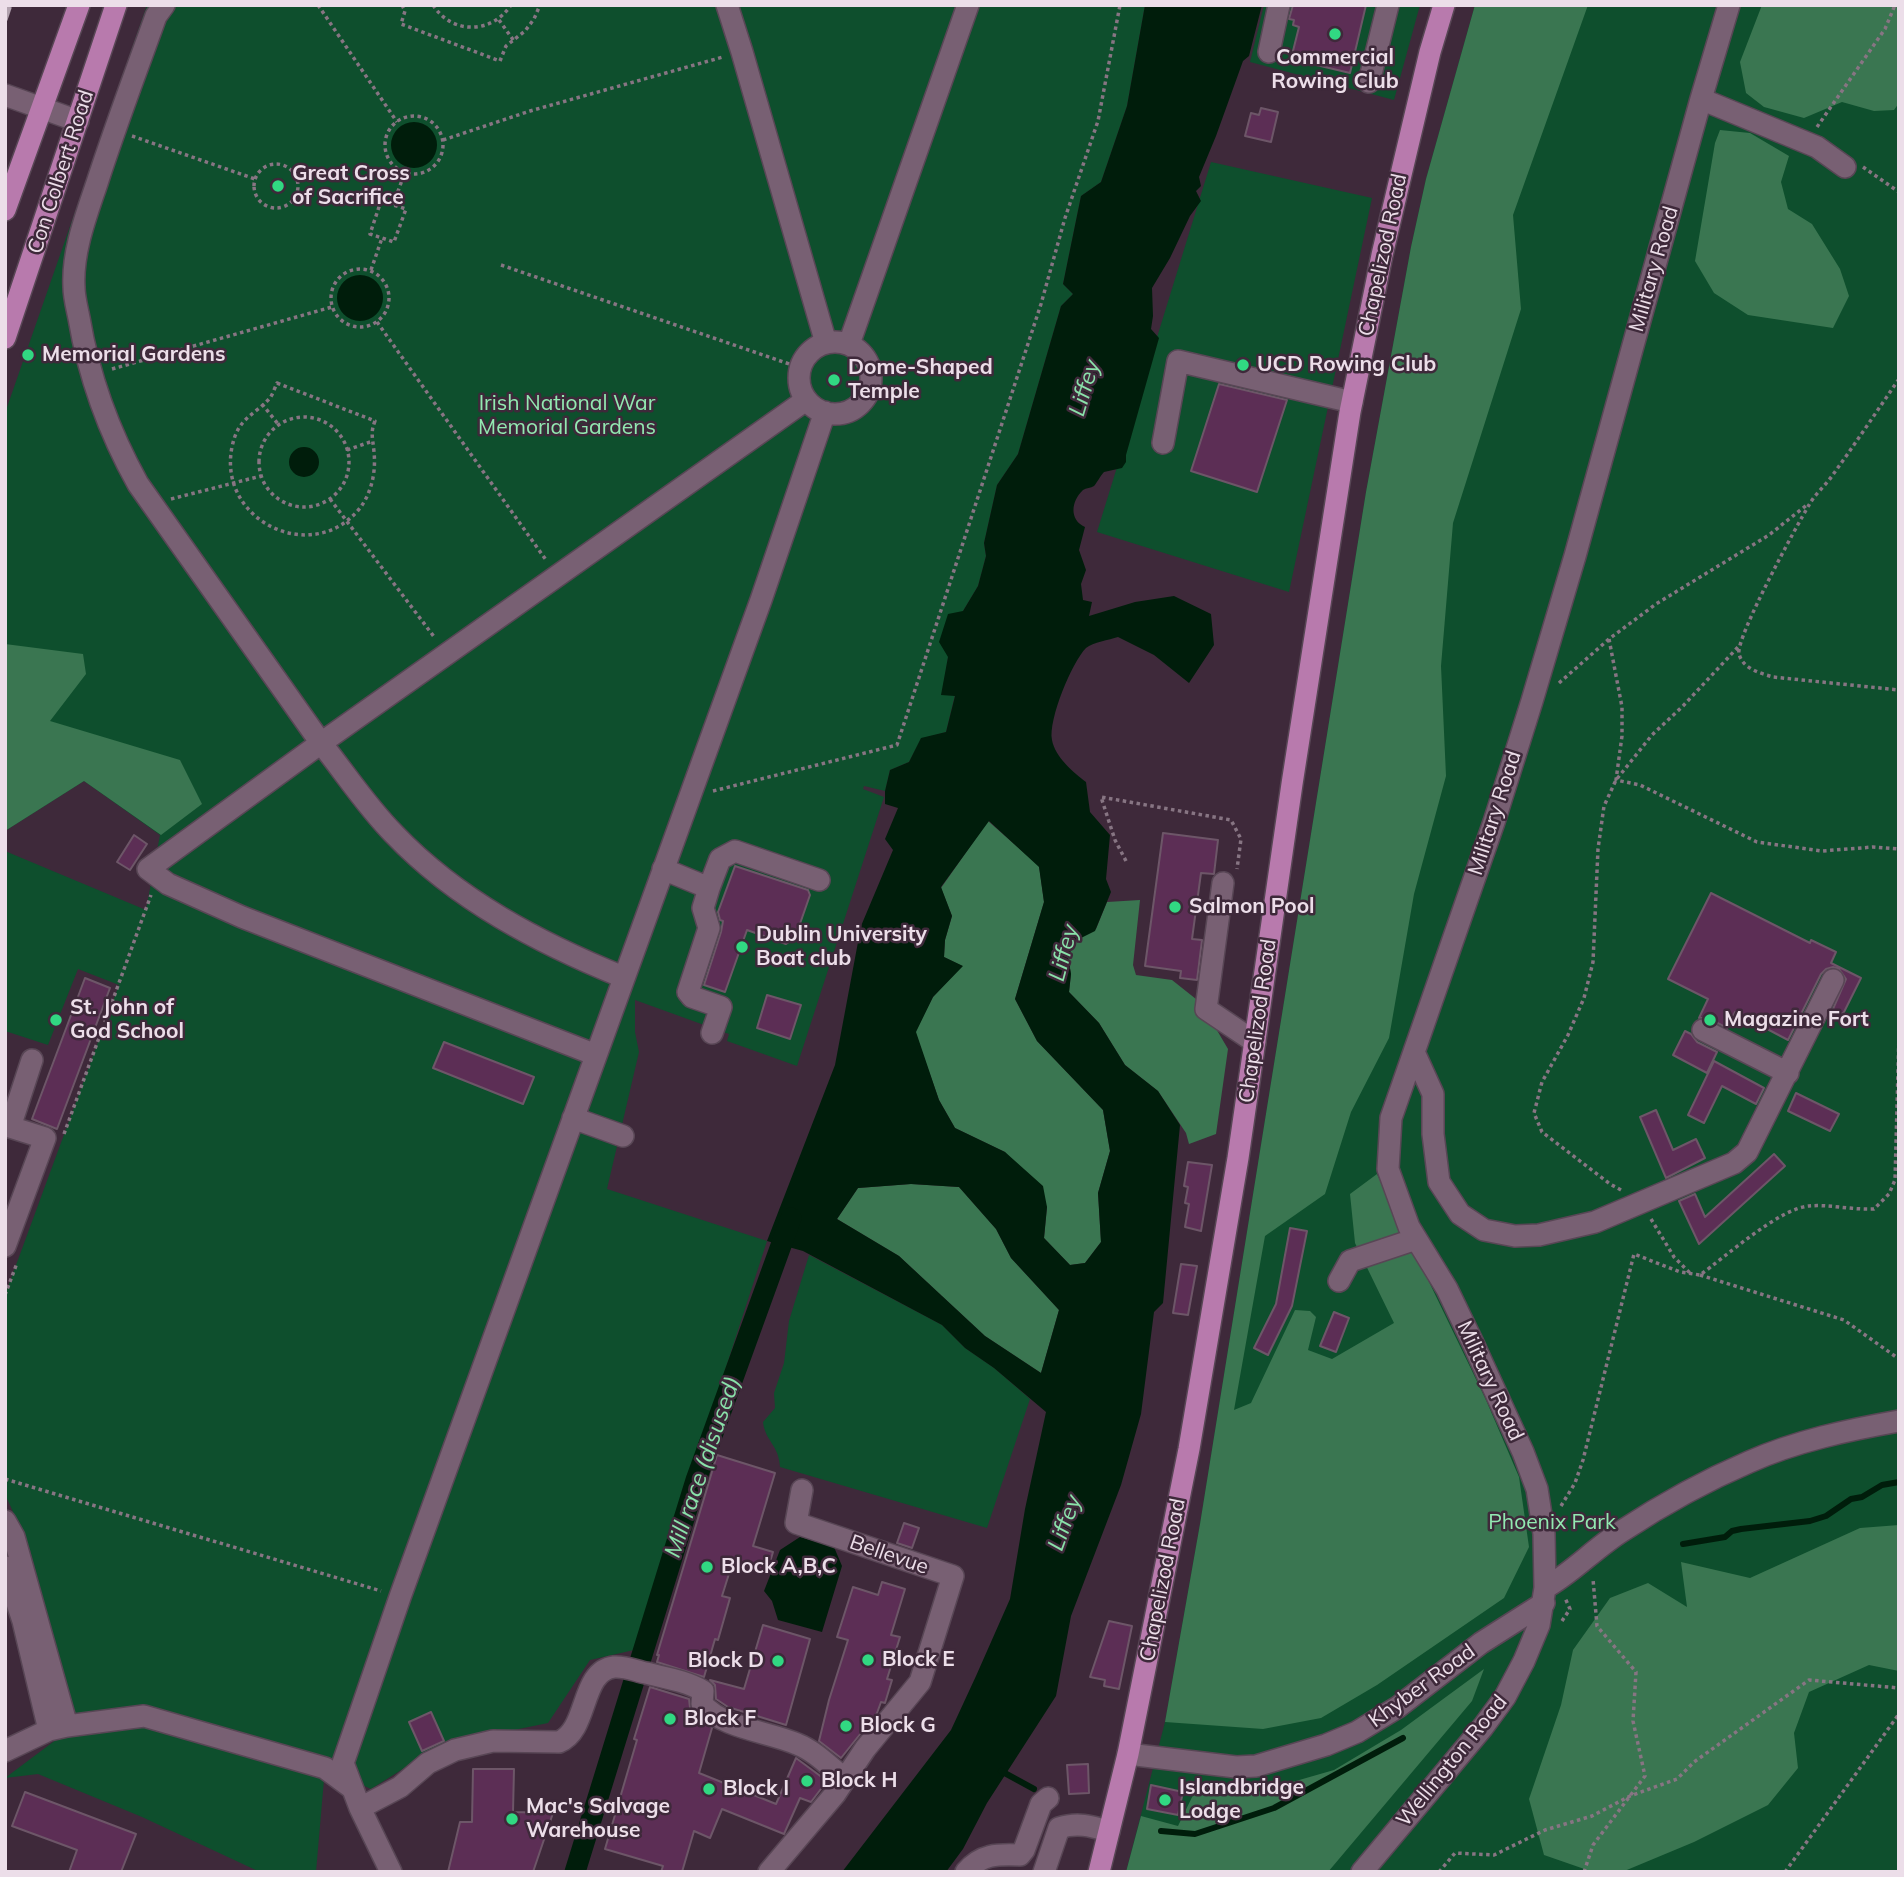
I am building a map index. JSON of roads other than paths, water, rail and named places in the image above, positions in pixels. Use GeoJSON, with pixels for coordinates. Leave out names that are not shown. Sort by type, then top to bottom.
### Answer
{"type":"FeatureCollection","features":[{"type":"Feature","properties":{"kind":"main road","name":"Con Colbert Road"},"geometry":{"type":"LineString","coordinates":[[5,209],[79,5]]}},
{"type":"Feature","properties":{"kind":"main road","name":"Con Colbert Road"},"geometry":{"type":"LineString","coordinates":[[5,338],[116,5]]}},
{"type":"Feature","properties":{"kind":"main road","name":"Chapelizod Road"},"geometry":{"type":"LineString","coordinates":[[1099,1872],[1128,1754],[1189,1448],[1238,1158],[1294,770],[1352,402],[1382,255],[1443,5]]}},
{"type":"Feature","properties":{"kind":"street"},"geometry":{"type":"LineString","coordinates":[[164,5],[156,16],[114,130],[79,237],[73,286],[90,375],[124,458],[151,505],[321,743],[393,834],[442,877],[492,913],[538,940],[623,976]]}},
{"type":"Feature","properties":{"kind":"street"},"geometry":{"type":"LineString","coordinates":[[727,5],[743,52],[826,343]]}},
{"type":"Feature","properties":{"kind":"street"},"geometry":{"type":"LineString","coordinates":[[849,344],[968,5]]}},
{"type":"Feature","properties":{"kind":"street"},"geometry":{"type":"LineString","coordinates":[[1269,52],[1279,5]]}},
{"type":"Feature","properties":{"kind":"street"},"geometry":{"type":"LineString","coordinates":[[1369,82],[1388,5]]}},
{"type":"Feature","properties":{"kind":"street","name":"Military Road"},"geometry":{"type":"LineString","coordinates":[[1544,1595],[1544,1534],[1537,1489],[1523,1452],[1447,1289],[1409,1227],[1388,1169],[1391,1118],[1494,822],[1532,701],[1729,5]]}},
{"type":"Feature","properties":{"kind":"street"},"geometry":{"type":"LineString","coordinates":[[7,96],[78,121]]}},
{"type":"Feature","properties":{"kind":"street"},"geometry":{"type":"LineString","coordinates":[[1701,99],[1817,147],[1853,166]]}},
{"type":"Feature","properties":{"kind":"street"},"geometry":{"type":"LineString","coordinates":[[826,343],[849,344],[858,350],[870,368],[870,390],[864,400],[847,412],[825,412],[814,408],[806,400],[800,385],[801,368],[810,352],[826,343]]}},
{"type":"Feature","properties":{"kind":"street"},"geometry":{"type":"LineString","coordinates":[[1163,443],[1178,361],[1352,402]]}},
{"type":"Feature","properties":{"kind":"street"},"geometry":{"type":"LineString","coordinates":[[596,1055],[242,917],[168,884],[148,869],[321,743],[806,400]]}},
{"type":"Feature","properties":{"kind":"street"},"geometry":{"type":"LineString","coordinates":[[391,1872],[360,1808],[343,1763],[623,976],[761,600],[825,412]]}},
{"type":"Feature","properties":{"kind":"street"},"geometry":{"type":"LineString","coordinates":[[712,1033],[721,1007],[692,997],[688,992],[709,928],[703,908],[720,859],[735,852],[819,880]]}},
{"type":"Feature","properties":{"kind":"street"},"geometry":{"type":"LineString","coordinates":[[663,869],[709,888]]}},
{"type":"Feature","properties":{"kind":"street"},"geometry":{"type":"LineString","coordinates":[[1223,883],[1206,1009],[1255,1042]]}},
{"type":"Feature","properties":{"kind":"street"},"geometry":{"type":"LineString","coordinates":[[1414,1052],[1433,1094],[1433,1134],[1439,1182],[1460,1214],[1484,1230],[1516,1236],[1551,1232],[1595,1222],[1665,1194],[1734,1163],[1747,1152],[1833,980]]}},
{"type":"Feature","properties":{"kind":"street"},"geometry":{"type":"LineString","coordinates":[[1703,1030],[1788,1073]]}},
{"type":"Feature","properties":{"kind":"street"},"geometry":{"type":"LineString","coordinates":[[12,1251],[45,1138],[10,1127],[32,1060]]}},
{"type":"Feature","properties":{"kind":"street"},"geometry":{"type":"LineString","coordinates":[[573,1118],[623,1136]]}},
{"type":"Feature","properties":{"kind":"street"},"geometry":{"type":"LineString","coordinates":[[1339,1281],[1350,1261],[1416,1239]]}},
{"type":"Feature","properties":{"kind":"street","name":"Khyber Road"},"geometry":{"type":"LineString","coordinates":[[1128,1754],[1236,1767],[1256,1766],[1326,1745],[1357,1732],[1398,1707],[1544,1595],[1591,1552],[1623,1530],[1749,1462],[1812,1440],[1899,1421]]}},
{"type":"Feature","properties":{"kind":"street","name":"Bellevue"},"geometry":{"type":"LineString","coordinates":[[769,1872],[920,1682],[953,1576],[796,1523],[802,1490]]}},
{"type":"Feature","properties":{"kind":"street"},"geometry":{"type":"LineString","coordinates":[[5,1521],[14,1537],[58,1728]]}},
{"type":"Feature","properties":{"kind":"street"},"geometry":{"type":"LineString","coordinates":[[5,1567],[14,1625],[58,1728]]}},
{"type":"Feature","properties":{"kind":"street","name":"Wellington Road"},"geometry":{"type":"LineString","coordinates":[[1362,1872],[1505,1697],[1539,1625],[1544,1595]]}},
{"type":"Feature","properties":{"kind":"street"},"geometry":{"type":"LineString","coordinates":[[360,1808],[400,1787],[428,1763],[455,1750],[494,1741],[559,1742],[568,1738],[574,1730],[594,1680],[611,1667],[623,1667],[691,1684],[703,1691],[702,1704],[709,1712],[736,1724],[798,1744],[845,1779]]}},
{"type":"Feature","properties":{"kind":"street"},"geometry":{"type":"LineString","coordinates":[[5,1751],[58,1728],[144,1716],[325,1768],[352,1788]]}},
{"type":"Feature","properties":{"kind":"street"},"geometry":{"type":"LineString","coordinates":[[966,1872],[976,1860],[988,1856],[1020,1856],[1041,1804],[1048,1798]]}},
{"type":"Feature","properties":{"kind":"street"},"geometry":{"type":"LineString","coordinates":[[1044,1872],[1059,1828],[1071,1824],[1109,1831]]}},
{"type":"Feature","properties":{"kind":"water","name":"Liffey"},"geometry":{"type":"Polygon","coordinates":[[[1145,5],[1262,5],[1249,56],[1243,61],[1199,177],[1201,186],[1196,191],[1201,201],[1190,216],[1152,288],[1151,329],[1159,338],[1126,462],[1122,468],[1104,472],[1094,486],[1079,494],[1074,505],[1076,520],[1085,527],[1079,550],[1086,570],[1081,584],[1083,600],[1092,602],[1089,616],[1135,602],[1174,596],[1211,614],[1214,645],[1189,683],[1154,655],[1118,637],[1089,646],[1080,655],[1068,678],[1057,706],[1052,731],[1054,746],[1061,758],[1086,782],[1090,812],[1110,835],[1106,879],[1111,892],[1095,931],[1075,941],[1068,957],[1071,974],[1069,992],[1099,1023],[1125,1065],[1158,1091],[1180,1125],[1163,1303],[1154,1312],[1141,1414],[1121,1485],[1071,1616],[1056,1696],[987,1803],[963,1849],[946,1872],[842,1872],[951,1730],[976,1676],[1010,1599],[1025,1509],[1046,1412],[994,1368],[965,1348],[942,1325],[803,1251],[767,1241],[835,1065],[861,926],[893,850],[885,839],[898,808],[885,804],[890,770],[909,762],[921,738],[946,732],[955,696],[941,695],[948,657],[939,642],[948,614],[963,611],[978,586],[986,556],[984,543],[997,485],[1018,454],[1061,306],[1073,294],[1063,284],[1081,196],[1101,182],[1127,106],[1145,5]],[[989,821],[941,887],[952,916],[945,940],[944,957],[963,966],[933,997],[916,1032],[939,1100],[955,1128],[1005,1152],[1043,1186],[1047,1207],[1044,1238],[1070,1265],[1085,1263],[1101,1242],[1098,1193],[1110,1151],[1103,1110],[1037,1041],[1015,999],[1044,902],[1039,867],[989,821]],[[911,1184],[858,1188],[837,1219],[899,1256],[985,1336],[1041,1373],[1059,1310],[1011,1258],[996,1229],[959,1187],[911,1184]]]}},
{"type":"Feature","properties":{"kind":"water"},"geometry":{"type":"Polygon","coordinates":[[[414,122],[430,129],[437,145],[430,161],[414,168],[398,161],[391,145],[398,129],[414,122]]]}},
{"type":"Feature","properties":{"kind":"water"},"geometry":{"type":"Polygon","coordinates":[[[360,275],[376,282],[383,298],[376,314],[360,321],[344,314],[337,298],[344,282],[360,275]]]}},
{"type":"Feature","properties":{"kind":"water"},"geometry":{"type":"Polygon","coordinates":[[[304,447],[315,451],[319,462],[315,473],[304,477],[293,473],[289,462],[293,451],[304,447]]]}},
{"type":"Feature","properties":{"kind":"water"},"geometry":{"type":"Polygon","coordinates":[[[800,1537],[834,1547],[842,1566],[822,1632],[778,1620],[772,1601],[764,1591],[780,1550],[800,1537]]]}},
{"type":"Feature","properties":{"kind":"waterway","name":"Mill race (disused)"},"geometry":{"type":"LineString","coordinates":[[575,1872],[696,1480],[791,1218]]}},
{"type":"Feature","properties":{"kind":"waterway"},"geometry":{"type":"LineString","coordinates":[[1683,1544],[1725,1537],[1732,1531],[1741,1529],[1810,1521],[1826,1516],[1851,1499],[1862,1497],[1882,1485],[1899,1482]]}},
{"type":"Feature","properties":{"kind":"waterway"},"geometry":{"type":"LineString","coordinates":[[1161,1831],[1195,1834],[1274,1808],[1403,1738]]}},
{"type":"Feature","properties":{"kind":"waterway"},"geometry":{"type":"LineString","coordinates":[[1001,1771],[1034,1789]]}},
{"type":"Feature","properties":{"kind":"railway"},"geometry":{"type":"LineString","coordinates":[[5,20],[10,5]]}},
{"type":"Feature","properties":{"kind":"place","name":"Commercial Rowing Club"},"geometry":{"type":"Point","coordinates":[1335,34]}},
{"type":"Feature","properties":{"kind":"place","name":"Great Cross of Sacrifice"},"geometry":{"type":"Point","coordinates":[278,186]}},
{"type":"Feature","properties":{"kind":"place","name":"Memorial Gardens"},"geometry":{"type":"Point","coordinates":[28,355]}},
{"type":"Feature","properties":{"kind":"place","name":"UCD Rowing Club"},"geometry":{"type":"Point","coordinates":[1243,365]}},
{"type":"Feature","properties":{"kind":"place","name":"Dome-Shaped Temple"},"geometry":{"type":"Point","coordinates":[834,380]}},
{"type":"Feature","properties":{"kind":"place","name":"Salmon Pool"},"geometry":{"type":"Point","coordinates":[1175,907]}},
{"type":"Feature","properties":{"kind":"place","name":"Dublin University Boat club"},"geometry":{"type":"Point","coordinates":[742,947]}},
{"type":"Feature","properties":{"kind":"place","name":"St. John of God School"},"geometry":{"type":"Point","coordinates":[56,1020]}},
{"type":"Feature","properties":{"kind":"place","name":"Magazine Fort"},"geometry":{"type":"Point","coordinates":[1710,1020]}},
{"type":"Feature","properties":{"kind":"place","name":"Block A,B,C"},"geometry":{"type":"Point","coordinates":[707,1567]}},
{"type":"Feature","properties":{"kind":"place","name":"Block E"},"geometry":{"type":"Point","coordinates":[868,1660]}},
{"type":"Feature","properties":{"kind":"place","name":"Block D"},"geometry":{"type":"Point","coordinates":[778,1661]}},
{"type":"Feature","properties":{"kind":"place","name":"Block F"},"geometry":{"type":"Point","coordinates":[670,1719]}},
{"type":"Feature","properties":{"kind":"place","name":"Block G"},"geometry":{"type":"Point","coordinates":[846,1726]}},
{"type":"Feature","properties":{"kind":"place","name":"Block H"},"geometry":{"type":"Point","coordinates":[807,1781]}},
{"type":"Feature","properties":{"kind":"place","name":"Block I"},"geometry":{"type":"Point","coordinates":[709,1789]}},
{"type":"Feature","properties":{"kind":"place","name":"Islandbridge Lodge"},"geometry":{"type":"Point","coordinates":[1165,1800]}},
{"type":"Feature","properties":{"kind":"place","name":"Mac's Salvage Warehouse"},"geometry":{"type":"Point","coordinates":[512,1819]}},
{"type":"Feature","properties":{"kind":"park label","name":"Irish National War Memorial Gardens"},"geometry":{"type":"Point","coordinates":[567,416]}},
{"type":"Feature","properties":{"kind":"park label","name":"Phoenix Park"},"geometry":{"type":"Point","coordinates":[1552,1523]}}]}
